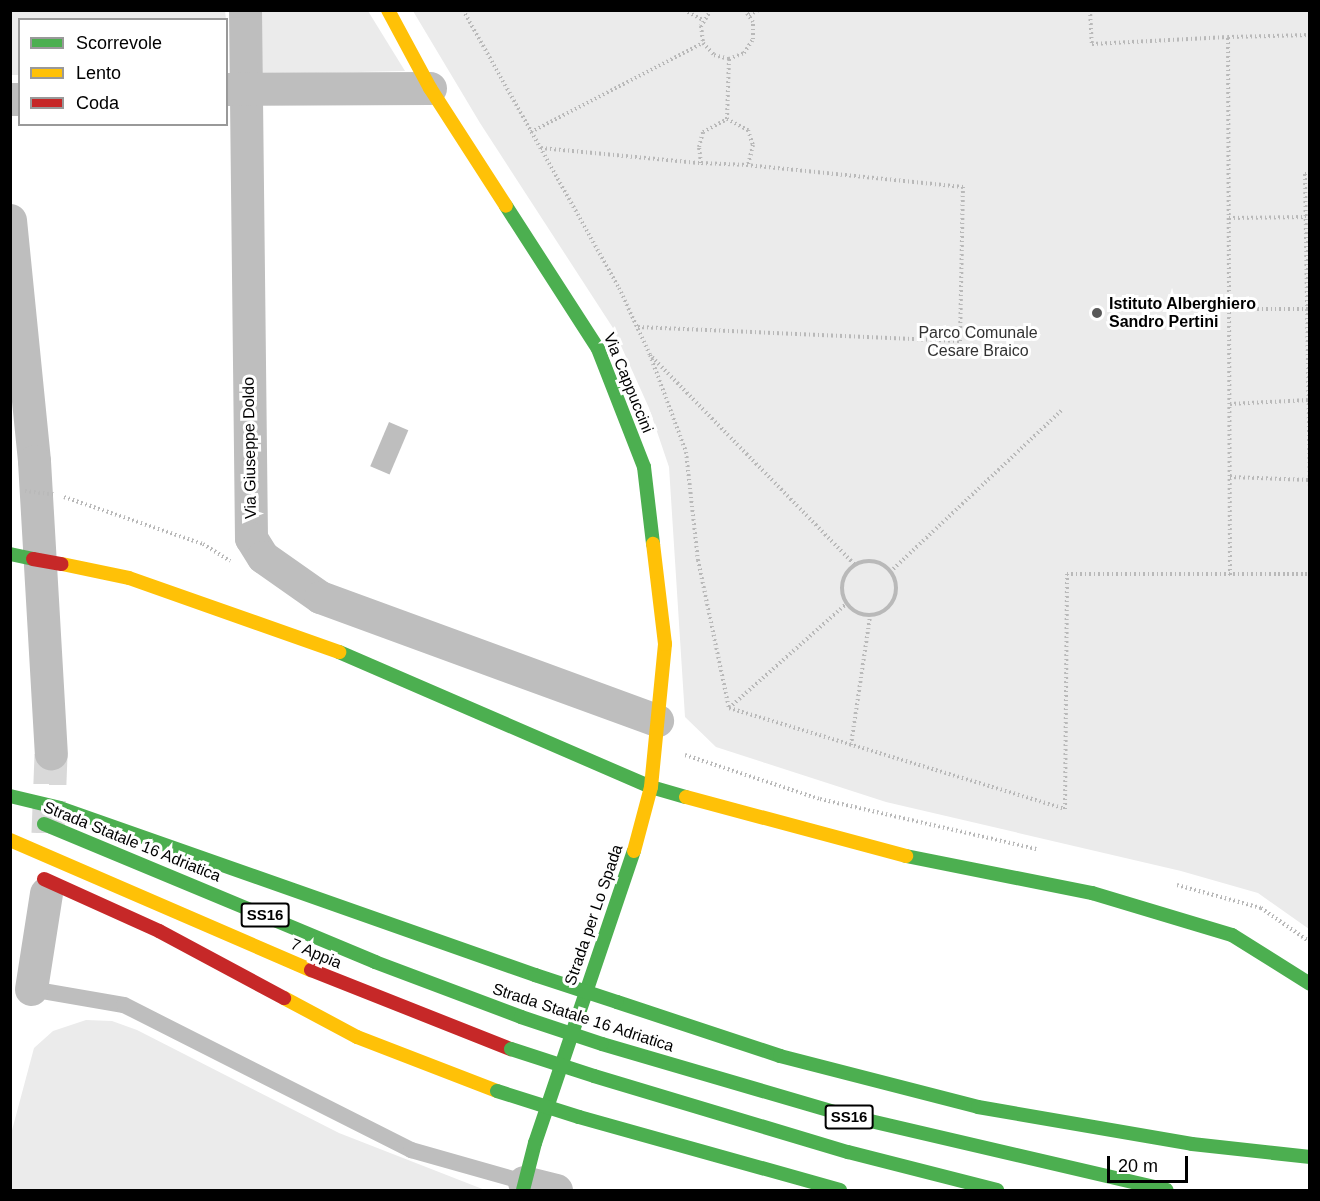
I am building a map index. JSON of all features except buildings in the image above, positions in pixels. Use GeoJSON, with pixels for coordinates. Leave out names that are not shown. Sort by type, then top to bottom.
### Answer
{"type":"FeatureCollection","features":[{"type":"Feature","properties":{"kind":"main road","name":"Via Cappuccini"},"geometry":{"type":"LineString","coordinates":[[388,10],[430,88],[592,339],[644,467],[665,644],[651,787]]}},
{"type":"Feature","properties":{"kind":"main road"},"geometry":{"type":"LineString","coordinates":[[10,554],[129,578],[309,639],[651,787],[897,854],[1092,893],[1232,935],[1271,956],[1310,984]]}},
{"type":"Feature","properties":{"kind":"main road","name":"Strada per Lo Spada"},"geometry":{"type":"LineString","coordinates":[[523,1186],[639,835],[651,787]]}},
{"type":"Feature","properties":{"kind":"main road"},"geometry":{"type":"LineString","coordinates":[[10,796],[60,808],[535,975],[780,1056],[978,1107],[1192,1144],[1310,1157]]}},
{"type":"Feature","properties":{"kind":"main road","name":"Strada Statale 16 Adriatica"},"geometry":{"type":"LineString","coordinates":[[21,814],[375,962],[521,1017],[602,1044],[849,1116],[1100,1178],[1167,1191]]}},
{"type":"Feature","properties":{"kind":"main road","name":"7 Appia"},"geometry":{"type":"LineString","coordinates":[[10,840],[360,991],[511,1049],[848,1152],[997,1191]]}},
{"type":"Feature","properties":{"kind":"main road"},"geometry":{"type":"LineString","coordinates":[[40,884],[159,931],[357,1037],[497,1091],[579,1118],[840,1191]]}},
{"type":"Feature","properties":{"kind":"street","name":"Via Giuseppe Doldo"},"geometry":{"type":"LineString","coordinates":[[244,10],[236,88],[251,538],[263,557],[320,597],[657,720]]}},
{"type":"Feature","properties":{"kind":"street"},"geometry":{"type":"LineString","coordinates":[[236,88],[430,88]]}},
{"type":"Feature","properties":{"kind":"street"},"geometry":{"type":"LineString","coordinates":[[10,220],[34,461],[51,754]]}},
{"type":"Feature","properties":{"kind":"street"},"geometry":{"type":"LineString","coordinates":[[31,989],[40,884]]}},
{"type":"Feature","properties":{"kind":"street"},"geometry":{"type":"LineString","coordinates":[[523,1186],[556,1191]]}},
{"type":"Feature","properties":{"kind":"lane"},"geometry":{"type":"LineString","coordinates":[[31,989],[124,1005],[411,1150],[523,1186]]}},
{"type":"Feature","properties":{"kind":"path"},"geometry":{"type":"LineString","coordinates":[[463,10],[540,148],[650,355],[686,452],[698,560],[729,708]]}},
{"type":"Feature","properties":{"kind":"path"},"geometry":{"type":"LineString","coordinates":[[684,10],[703,20]]}},
{"type":"Feature","properties":{"kind":"path"},"geometry":{"type":"LineString","coordinates":[[711,10],[703,20],[703,43],[714,55],[729,58],[750,47],[754,31],[745,10]]}},
{"type":"Feature","properties":{"kind":"path"},"geometry":{"type":"LineString","coordinates":[[749,15],[759,10]]}},
{"type":"Feature","properties":{"kind":"path"},"geometry":{"type":"LineString","coordinates":[[1090,10],[1092,44],[1310,35]]}},
{"type":"Feature","properties":{"kind":"path"},"geometry":{"type":"LineString","coordinates":[[1228,37],[1230,575]]}},
{"type":"Feature","properties":{"kind":"path"},"geometry":{"type":"LineString","coordinates":[[531,132],[703,43]]}},
{"type":"Feature","properties":{"kind":"path"},"geometry":{"type":"LineString","coordinates":[[727,118],[729,58]]}},
{"type":"Feature","properties":{"kind":"path"},"geometry":{"type":"LineString","coordinates":[[701,163],[699,147],[703,132],[727,118]]}},
{"type":"Feature","properties":{"kind":"path"},"geometry":{"type":"LineString","coordinates":[[727,118],[748,130],[753,145],[748,165]]}},
{"type":"Feature","properties":{"kind":"path"},"geometry":{"type":"LineString","coordinates":[[540,148],[701,163],[748,165],[963,187],[960,340],[637,327]]}},
{"type":"Feature","properties":{"kind":"path"},"geometry":{"type":"LineString","coordinates":[[1310,174],[1305,174],[1310,498]]}},
{"type":"Feature","properties":{"kind":"path"},"geometry":{"type":"LineString","coordinates":[[1229,218],[1306,217]]}},
{"type":"Feature","properties":{"kind":"path"},"geometry":{"type":"LineString","coordinates":[[1230,309],[1308,309]]}},
{"type":"Feature","properties":{"kind":"path"},"geometry":{"type":"LineString","coordinates":[[650,355],[855,565]]}},
{"type":"Feature","properties":{"kind":"path"},"geometry":{"type":"LineString","coordinates":[[1230,404],[1308,400]]}},
{"type":"Feature","properties":{"kind":"path"},"geometry":{"type":"LineString","coordinates":[[891,572],[1062,410]]}},
{"type":"Feature","properties":{"kind":"path"},"geometry":{"type":"LineString","coordinates":[[1230,477],[1309,480]]}},
{"type":"Feature","properties":{"kind":"path"},"geometry":{"type":"LineString","coordinates":[[25,491],[56,495]]}},
{"type":"Feature","properties":{"kind":"path"},"geometry":{"type":"LineString","coordinates":[[870,561],[891,572],[895,596],[885,610],[870,615],[856,613],[846,604],[842,595],[844,578],[855,565],[870,561]]}},
{"type":"Feature","properties":{"kind":"path"},"geometry":{"type":"LineString","coordinates":[[729,708],[1065,809],[1067,574],[1310,574]]}},
{"type":"Feature","properties":{"kind":"path"},"geometry":{"type":"LineString","coordinates":[[729,708],[846,604]]}},
{"type":"Feature","properties":{"kind":"path"},"geometry":{"type":"LineString","coordinates":[[851,745],[870,615]]}},
{"type":"Feature","properties":{"kind":"green space"},"geometry":{"type":"Polygon","coordinates":[[[225,10],[226,18],[18,18],[18,75],[11,75],[11,11],[225,10]]]}},
{"type":"Feature","properties":{"kind":"green space"},"geometry":{"type":"Polygon","coordinates":[[[260,11],[368,11],[405,71],[262,74],[260,11]]]}},
{"type":"Feature","properties":{"kind":"green space","name":"Parco Comunale Cesare Braico"},"geometry":{"type":"Polygon","coordinates":[[[413,11],[1309,11],[1309,929],[1258,893],[1181,871],[886,802],[716,747],[685,717],[669,467],[649,408],[613,328],[480,123],[413,11]]]}},
{"type":"Feature","properties":{"kind":"green space"},"geometry":{"type":"Polygon","coordinates":[[[86,1020],[112,1021],[137,1030],[339,1133],[485,1190],[11,1190],[11,1134],[34,1048],[53,1031],[86,1020]]]}},
{"type":"Feature","properties":{"kind":"shaded area"},"geometry":{"type":"Polygon","coordinates":[[[389,422],[408,430],[390,474],[370,466],[389,422]]]}},
{"type":"Feature","properties":{"kind":"tunnel"},"geometry":{"type":"LineString","coordinates":[[48,833],[51,754]]}},
{"type":"Feature","properties":{"kind":"traffic: fast"},"geometry":{"type":"LineString","coordinates":[[506,206],[598,349],[644,467],[653,544]]}},
{"type":"Feature","properties":{"kind":"traffic: fast"},"geometry":{"type":"LineString","coordinates":[[10,554],[33,559]]}},
{"type":"Feature","properties":{"kind":"traffic: fast"},"geometry":{"type":"LineString","coordinates":[[339,652],[651,787],[686,797]]}},
{"type":"Feature","properties":{"kind":"traffic: fast"},"geometry":{"type":"LineString","coordinates":[[10,796],[60,808],[535,975]]}},
{"type":"Feature","properties":{"kind":"traffic: fast"},"geometry":{"type":"LineString","coordinates":[[44,824],[375,962],[521,1017]]}},
{"type":"Feature","properties":{"kind":"traffic: fast"},"geometry":{"type":"LineString","coordinates":[[523,1190],[535,1143],[634,851]]}},
{"type":"Feature","properties":{"kind":"traffic: fast"},"geometry":{"type":"LineString","coordinates":[[906,856],[1092,893],[1232,935],[1310,984]]}},
{"type":"Feature","properties":{"kind":"traffic: fast"},"geometry":{"type":"LineString","coordinates":[[535,975],[617,1002]]}},
{"type":"Feature","properties":{"kind":"traffic: fast"},"geometry":{"type":"LineString","coordinates":[[617,1002],[780,1056],[978,1107],[1192,1144],[1310,1157]]}},
{"type":"Feature","properties":{"kind":"traffic: fast"},"geometry":{"type":"LineString","coordinates":[[521,1017],[602,1044]]}},
{"type":"Feature","properties":{"kind":"traffic: fast"},"geometry":{"type":"LineString","coordinates":[[602,1044],[849,1116],[1167,1190]]}},
{"type":"Feature","properties":{"kind":"traffic: fast"},"geometry":{"type":"LineString","coordinates":[[511,1049],[594,1076]]}},
{"type":"Feature","properties":{"kind":"traffic: fast"},"geometry":{"type":"LineString","coordinates":[[594,1076],[848,1152],[997,1190]]}},
{"type":"Feature","properties":{"kind":"traffic: fast"},"geometry":{"type":"LineString","coordinates":[[497,1091],[579,1117]]}},
{"type":"Feature","properties":{"kind":"traffic: fast"},"geometry":{"type":"LineString","coordinates":[[579,1117],[840,1190]]}},
{"type":"Feature","properties":{"kind":"traffic: slow"},"geometry":{"type":"LineString","coordinates":[[388,10],[430,88],[506,206]]}},
{"type":"Feature","properties":{"kind":"traffic: slow"},"geometry":{"type":"LineString","coordinates":[[634,851],[651,787],[665,644],[653,544]]}},
{"type":"Feature","properties":{"kind":"traffic: slow"},"geometry":{"type":"LineString","coordinates":[[62,564],[129,578],[339,652]]}},
{"type":"Feature","properties":{"kind":"traffic: slow"},"geometry":{"type":"LineString","coordinates":[[686,797],[906,856]]}},
{"type":"Feature","properties":{"kind":"traffic: slow"},"geometry":{"type":"LineString","coordinates":[[10,840],[311,970]]}},
{"type":"Feature","properties":{"kind":"traffic: slow"},"geometry":{"type":"LineString","coordinates":[[284,998],[357,1037],[497,1091]]}},
{"type":"Feature","properties":{"kind":"traffic: jam"},"geometry":{"type":"LineString","coordinates":[[33,559],[62,564]]}},
{"type":"Feature","properties":{"kind":"traffic: jam"},"geometry":{"type":"LineString","coordinates":[[44,879],[159,931],[284,998]]}},
{"type":"Feature","properties":{"kind":"traffic: jam"},"geometry":{"type":"LineString","coordinates":[[311,970],[511,1049]]}},
{"type":"Feature","properties":{"kind":"place","name":"Istituto Alberghiero Sandro Pertini"},"geometry":{"type":"Point","coordinates":[1097,313]}}]}
